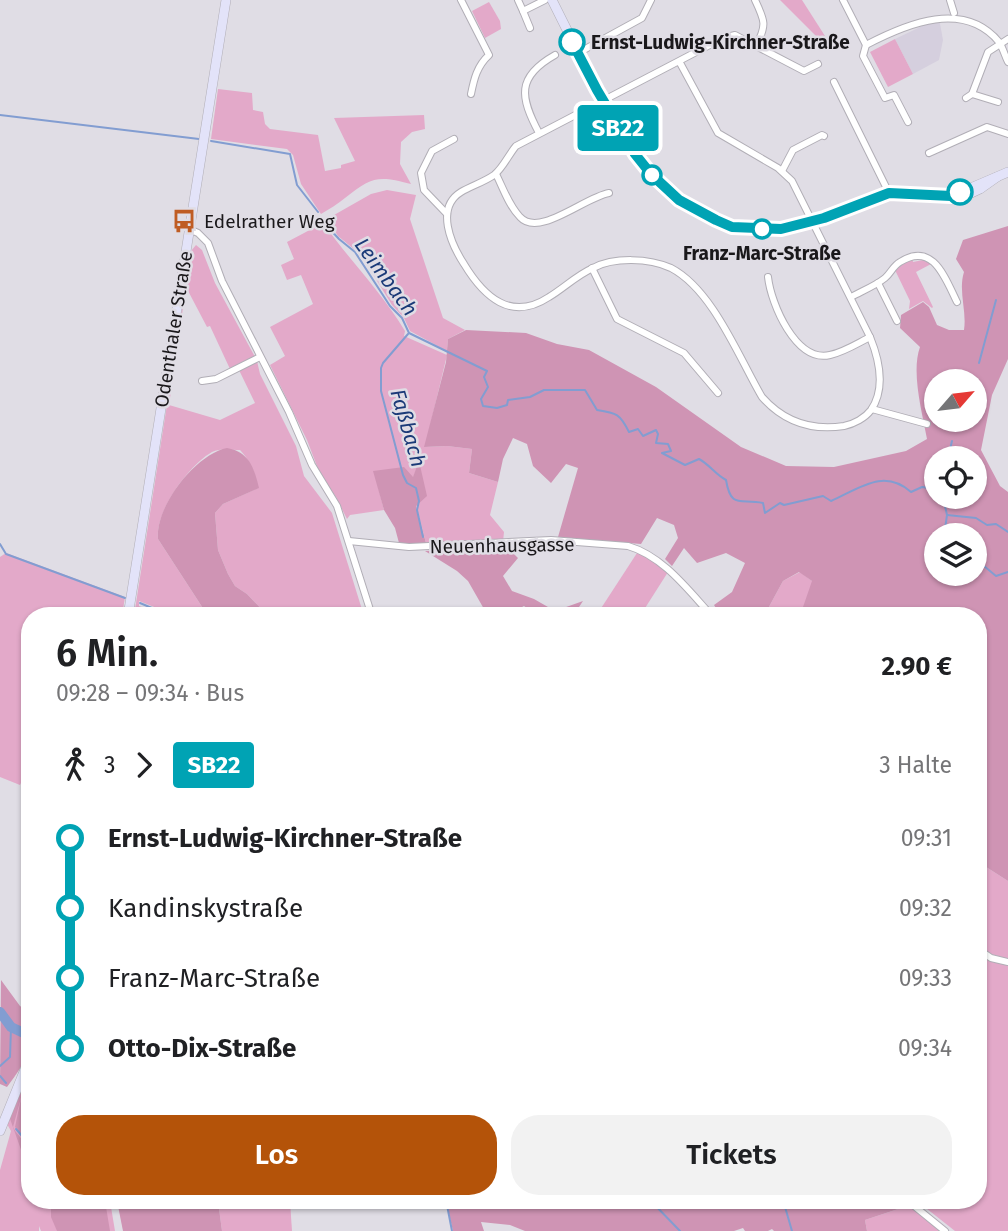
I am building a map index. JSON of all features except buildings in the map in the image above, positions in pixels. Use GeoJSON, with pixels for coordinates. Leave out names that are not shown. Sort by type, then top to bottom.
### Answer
{"type":"FeatureCollection","features":[{"type":"Feature","properties":{"kind":"main road","name":"Odenthaler Straße"},"geometry":{"type":"LineString","coordinates":[[129,607],[226,0]]}},
{"type":"Feature","properties":{"kind":"main road"},"geometry":{"type":"LineString","coordinates":[[551,0],[556,16],[568,33],[627,144],[651,174],[679,200],[732,227],[781,229],[812,222],[889,193],[951,196],[1008,172]]}},
{"type":"Feature","properties":{"kind":"main road"},"geometry":{"type":"LineString","coordinates":[[0,1130],[21,1078]]}},
{"type":"Feature","properties":{"kind":"street"},"geometry":{"type":"LineString","coordinates":[[461,0],[489,55],[482,61],[476,73],[471,94]]}},
{"type":"Feature","properties":{"kind":"street"},"geometry":{"type":"LineString","coordinates":[[517,0],[530,27]]}},
{"type":"Feature","properties":{"kind":"street"},"geometry":{"type":"LineString","coordinates":[[523,11],[545,0]]}},
{"type":"Feature","properties":{"kind":"street"},"geometry":{"type":"LineString","coordinates":[[578,53],[642,18],[651,0]]}},
{"type":"Feature","properties":{"kind":"street"},"geometry":{"type":"LineString","coordinates":[[755,0],[765,23],[756,46]]}},
{"type":"Feature","properties":{"kind":"street"},"geometry":{"type":"LineString","coordinates":[[843,0],[866,45],[863,57],[885,98],[894,95],[908,122]]}},
{"type":"Feature","properties":{"kind":"street"},"geometry":{"type":"LineString","coordinates":[[950,0],[954,13]]}},
{"type":"Feature","properties":{"kind":"street"},"geometry":{"type":"LineString","coordinates":[[866,45],[907,23],[934,15],[954,13],[987,27],[1000,43],[1008,62]]}},
{"type":"Feature","properties":{"kind":"street"},"geometry":{"type":"LineString","coordinates":[[679,61],[718,133],[782,171],[792,181],[870,337],[878,361],[880,384],[872,409],[851,424],[837,427],[807,426],[770,407],[709,306],[691,283],[670,268],[635,260],[613,261],[592,268],[546,299],[517,309],[500,303],[479,284],[464,265],[451,240],[447,214],[449,205],[458,194],[496,174],[516,146],[723,38],[735,35],[804,71],[818,64]]}},
{"type":"Feature","properties":{"kind":"street"},"geometry":{"type":"LineString","coordinates":[[998,102],[969,96],[988,52],[1008,39]]}},
{"type":"Feature","properties":{"kind":"street"},"geometry":{"type":"LineString","coordinates":[[539,133],[527,112],[525,88],[536,68],[555,55]]}},
{"type":"Feature","properties":{"kind":"street"},"geometry":{"type":"LineString","coordinates":[[834,82],[889,193]]}},
{"type":"Feature","properties":{"kind":"street"},"geometry":{"type":"LineString","coordinates":[[929,153],[987,127],[1008,134]]}},
{"type":"Feature","properties":{"kind":"street"},"geometry":{"type":"LineString","coordinates":[[782,171],[793,150],[821,135],[824,136]]}},
{"type":"Feature","properties":{"kind":"street"},"geometry":{"type":"LineString","coordinates":[[447,214],[424,190],[421,173],[432,151],[454,139]]}},
{"type":"Feature","properties":{"kind":"street"},"geometry":{"type":"LineString","coordinates":[[496,174],[520,219],[531,225],[546,223],[585,201],[609,193]]}},
{"type":"Feature","properties":{"kind":"street"},"geometry":{"type":"LineString","coordinates":[[189,229],[198,233],[208,243],[222,281],[306,447],[312,465],[337,506],[369,607]]}},
{"type":"Feature","properties":{"kind":"street"},"geometry":{"type":"LineString","coordinates":[[851,297],[887,277],[901,261],[912,256],[921,256],[936,263],[957,302]]}},
{"type":"Feature","properties":{"kind":"street"},"geometry":{"type":"LineString","coordinates":[[592,268],[617,319],[666,341],[684,353],[718,393]]}},
{"type":"Feature","properties":{"kind":"street"},"geometry":{"type":"LineString","coordinates":[[768,277],[769,292],[793,338],[813,354],[831,355],[870,337]]}},
{"type":"Feature","properties":{"kind":"street"},"geometry":{"type":"LineString","coordinates":[[877,283],[897,321]]}},
{"type":"Feature","properties":{"kind":"street"},"geometry":{"type":"LineString","coordinates":[[202,381],[216,379],[260,357]]}},
{"type":"Feature","properties":{"kind":"street"},"geometry":{"type":"LineString","coordinates":[[872,409],[924,423]]}},
{"type":"Feature","properties":{"kind":"street","name":"Neuenhausgasse"},"geometry":{"type":"LineString","coordinates":[[349,541],[409,547],[551,540],[628,546],[655,559],[704,607]]}},
{"type":"Feature","properties":{"kind":"street"},"geometry":{"type":"LineString","coordinates":[[987,955],[1008,962]]}},
{"type":"Feature","properties":{"kind":"street"},"geometry":{"type":"LineString","coordinates":[[917,1209],[945,1231]]}},
{"type":"Feature","properties":{"kind":"shaded area"},"geometry":{"type":"Polygon","coordinates":[[[780,0],[802,0],[832,47],[829,49],[780,0]]]}},
{"type":"Feature","properties":{"kind":"shaded area"},"geometry":{"type":"Polygon","coordinates":[[[489,2],[500,21],[501,29],[485,38],[472,11],[489,2]]]}},
{"type":"Feature","properties":{"kind":"shaded area"},"geometry":{"type":"Polygon","coordinates":[[[939,18],[943,40],[939,60],[913,74],[895,39],[939,18]]]}},
{"type":"Feature","properties":{"kind":"shaded area"},"geometry":{"type":"Polygon","coordinates":[[[895,39],[913,74],[888,87],[870,52],[895,39]]]}},
{"type":"Feature","properties":{"kind":"shaded area"},"geometry":{"type":"Polygon","coordinates":[[[218,89],[252,93],[253,110],[263,112],[265,124],[270,129],[318,135],[325,171],[341,168],[341,165],[355,161],[334,118],[424,115],[425,129],[412,132],[401,142],[400,164],[411,184],[390,179],[369,182],[321,214],[301,184],[293,155],[287,149],[211,139],[218,89]]]}},
{"type":"Feature","properties":{"kind":"shaded area"},"geometry":{"type":"Polygon","coordinates":[[[387,190],[416,195],[410,219],[443,318],[465,330],[448,339],[447,351],[410,331],[361,255],[338,236],[327,219],[371,194],[387,190]]]}},
{"type":"Feature","properties":{"kind":"shaded area"},"geometry":{"type":"Polygon","coordinates":[[[323,223],[386,303],[405,331],[404,336],[447,355],[425,447],[472,449],[469,473],[498,482],[490,515],[504,532],[503,542],[426,543],[416,505],[419,463],[413,478],[374,471],[384,510],[350,515],[347,519],[320,474],[307,440],[270,365],[285,356],[270,327],[313,304],[301,275],[287,280],[281,265],[294,259],[287,242],[323,223]]]}},
{"type":"Feature","properties":{"kind":"shaded area"},"geometry":{"type":"Polygon","coordinates":[[[1008,226],[1008,359],[992,395],[987,420],[987,369],[924,369],[924,424],[917,380],[920,347],[900,328],[901,315],[923,302],[929,307],[937,325],[949,330],[964,330],[964,272],[956,259],[963,240],[1008,226]]]}},
{"type":"Feature","properties":{"kind":"shaded area"},"geometry":{"type":"Polygon","coordinates":[[[196,245],[202,250],[215,283],[255,357],[230,369],[210,326],[207,327],[186,287],[169,405],[220,420],[255,403],[239,370],[257,361],[260,374],[296,446],[304,476],[332,513],[361,607],[259,607],[235,586],[218,550],[215,513],[223,504],[258,488],[252,468],[240,450],[219,450],[203,458],[184,478],[162,515],[159,528],[158,539],[202,607],[154,607],[139,601],[139,606],[142,607],[135,607],[191,251],[196,245]]]}},
{"type":"Feature","properties":{"kind":"shaded area"},"geometry":{"type":"Polygon","coordinates":[[[912,258],[913,262],[923,260],[931,264],[916,272],[932,308],[923,301],[909,309],[910,301],[895,270],[912,258]]]}},
{"type":"Feature","properties":{"kind":"shaded area"},"geometry":{"type":"Polygon","coordinates":[[[466,330],[526,333],[557,344],[589,350],[656,387],[741,447],[786,466],[834,467],[906,451],[927,439],[926,432],[985,432],[982,446],[924,446],[924,509],[987,509],[987,461],[1000,486],[1008,492],[1008,881],[987,868],[987,607],[803,607],[812,581],[799,572],[783,581],[769,607],[715,607],[714,605],[732,592],[745,563],[726,553],[697,563],[684,548],[672,566],[665,559],[678,538],[674,525],[657,518],[641,544],[558,537],[578,468],[566,464],[551,483],[533,466],[527,444],[513,438],[503,459],[498,482],[469,473],[472,449],[424,447],[446,362],[448,339],[466,330]]]}},
{"type":"Feature","properties":{"kind":"shaded area"},"geometry":{"type":"Polygon","coordinates":[[[227,448],[241,453],[255,473],[259,488],[223,504],[215,513],[218,550],[228,574],[235,586],[259,607],[202,607],[158,539],[163,512],[170,497],[191,471],[215,452],[227,448]]]}},
{"type":"Feature","properties":{"kind":"shaded area"},"geometry":{"type":"Polygon","coordinates":[[[419,461],[427,496],[416,506],[426,543],[399,543],[395,528],[384,510],[373,471],[404,467],[413,477],[419,461]]]}},
{"type":"Feature","properties":{"kind":"shaded area"},"geometry":{"type":"Polygon","coordinates":[[[509,549],[518,558],[503,576],[512,591],[548,607],[483,607],[468,581],[425,551],[509,549]]]}},
{"type":"Feature","properties":{"kind":"shaded area"},"geometry":{"type":"Polygon","coordinates":[[[6,553],[125,597],[123,607],[21,607],[20,785],[0,777],[0,557],[6,553]]]}},
{"type":"Feature","properties":{"kind":"shaded area"},"geometry":{"type":"Polygon","coordinates":[[[637,553],[646,556],[668,572],[646,607],[602,607],[637,553]]]}},
{"type":"Feature","properties":{"kind":"shaded area"},"geometry":{"type":"Polygon","coordinates":[[[800,572],[812,581],[818,607],[769,607],[783,581],[800,572]]]}},
{"type":"Feature","properties":{"kind":"shaded area"},"geometry":{"type":"Polygon","coordinates":[[[583,601],[579,607],[566,607],[583,601]]]}},
{"type":"Feature","properties":{"kind":"shaded area"},"geometry":{"type":"Polygon","coordinates":[[[987,868],[1008,881],[1008,959],[987,951],[987,868]]]}},
{"type":"Feature","properties":{"kind":"shaded area"},"geometry":{"type":"Polygon","coordinates":[[[987,959],[1008,965],[1008,1231],[955,1231],[927,1209],[987,1209],[987,959]]]}},
{"type":"Feature","properties":{"kind":"shaded area"},"geometry":{"type":"Polygon","coordinates":[[[1,980],[21,1007],[21,1066],[7,1087],[0,1084],[1,980]]]}},
{"type":"Feature","properties":{"kind":"shaded area"},"geometry":{"type":"Polygon","coordinates":[[[21,1091],[21,1209],[111,1209],[115,1231],[41,1231],[39,1226],[39,1231],[0,1231],[0,1170],[11,1131],[7,1124],[21,1091]]]}},
{"type":"Feature","properties":{"kind":"shaded area"},"geometry":{"type":"Polygon","coordinates":[[[21,1091],[13,1127],[21,1138],[21,1150],[9,1116],[21,1091]]]}},
{"type":"Feature","properties":{"kind":"shaded area"},"geometry":{"type":"Polygon","coordinates":[[[21,1099],[21,1134],[15,1127],[21,1099]]]}},
{"type":"Feature","properties":{"kind":"shaded area"},"geometry":{"type":"Polygon","coordinates":[[[51,1209],[106,1209],[110,1231],[57,1231],[51,1217],[51,1209]]]}},
{"type":"Feature","properties":{"kind":"shaded area"},"geometry":{"type":"Polygon","coordinates":[[[119,1209],[219,1209],[222,1231],[123,1231],[119,1209]]]}},
{"type":"Feature","properties":{"kind":"shaded area"},"geometry":{"type":"Polygon","coordinates":[[[219,1209],[291,1209],[292,1231],[222,1231],[219,1209]]]}},
{"type":"Feature","properties":{"kind":"shaded area"},"geometry":{"type":"Polygon","coordinates":[[[448,1209],[898,1209],[865,1220],[867,1231],[745,1231],[743,1228],[734,1231],[525,1231],[510,1225],[481,1222],[484,1231],[453,1231],[448,1209]]]}},
{"type":"Feature","properties":{"kind":"shaded area"},"geometry":{"type":"Polygon","coordinates":[[[898,1209],[917,1209],[941,1231],[867,1231],[865,1220],[898,1209]]]}},
{"type":"Feature","properties":{"kind":"waterway","name":"Leimbach"},"geometry":{"type":"LineString","coordinates":[[0,115],[199,139]]}},
{"type":"Feature","properties":{"kind":"waterway","name":"Leimbach"},"geometry":{"type":"LineString","coordinates":[[211,141],[290,154],[297,185],[318,212]]}},
{"type":"Feature","properties":{"kind":"waterway","name":"Leimbach"},"geometry":{"type":"LineString","coordinates":[[326,225],[355,252],[390,306],[402,318],[409,333],[487,371],[484,377],[488,387],[481,399],[483,406],[497,408],[507,405],[508,400],[530,397],[544,390],[585,390],[597,410],[617,415],[629,432],[638,429],[643,436],[656,430],[656,443],[668,444],[671,451],[662,453],[685,465],[699,459],[726,480],[734,499],[763,503],[765,513],[780,503],[784,505],[823,496],[831,501],[862,486],[881,481],[891,481],[911,492],[924,487]]}},
{"type":"Feature","properties":{"kind":"waterway"},"geometry":{"type":"LineString","coordinates":[[979,363],[996,300]]}},
{"type":"Feature","properties":{"kind":"waterway","name":"Faßbach"},"geometry":{"type":"LineString","coordinates":[[408,334],[383,363],[381,391],[403,475],[407,483],[416,488],[419,501],[417,510],[423,537]]}},
{"type":"Feature","properties":{"kind":"waterway"},"geometry":{"type":"LineString","coordinates":[[951,446],[952,441]]}},
{"type":"Feature","properties":{"kind":"waterway","name":"Leimbach"},"geometry":{"type":"LineString","coordinates":[[946,509],[946,523]]}},
{"type":"Feature","properties":{"kind":"waterway"},"geometry":{"type":"LineString","coordinates":[[947,515],[976,518],[987,525],[996,524],[1008,532]]}},
{"type":"Feature","properties":{"kind":"waterway"},"geometry":{"type":"LineString","coordinates":[[0,544],[6,554],[125,598]]}},
{"type":"Feature","properties":{"kind":"waterway","name":"Leimbach"},"geometry":{"type":"LineString","coordinates":[[987,568],[996,576],[1008,572]]}},
{"type":"Feature","properties":{"kind":"waterway"},"geometry":{"type":"LineString","coordinates":[[140,603],[150,607]]}},
{"type":"Feature","properties":{"kind":"waterway"},"geometry":{"type":"LineString","coordinates":[[0,1012],[11,1027],[21,1032]]}},
{"type":"Feature","properties":{"kind":"waterway"},"geometry":{"type":"LineString","coordinates":[[0,1066],[10,1057],[11,1027]]}},
{"type":"Feature","properties":{"kind":"waterway"},"geometry":{"type":"LineString","coordinates":[[0,1076],[6,1083]]}},
{"type":"Feature","properties":{"kind":"waterway"},"geometry":{"type":"LineString","coordinates":[[16,1129],[21,1135]]}},
{"type":"Feature","properties":{"kind":"waterway"},"geometry":{"type":"LineString","coordinates":[[448,1209],[452,1231]]}},
{"type":"Feature","properties":{"kind":"waterway"},"geometry":{"type":"LineString","coordinates":[[659,1209],[680,1231]]}},
{"type":"Feature","properties":{"kind":"waterway"},"geometry":{"type":"LineString","coordinates":[[786,1209],[792,1231]]}},
{"type":"Feature","properties":{"kind":"bus line","name":"SB22"},"geometry":{"type":"LineString","coordinates":[[572,42],[627,144],[651,174],[679,200],[732,227],[781,229],[834,215],[889,193],[951,196],[960,192]]}},
{"type":"Feature","properties":{"kind":"place","name":"Ernst-Ludwig-Kirchner-Straße"},"geometry":{"type":"Point","coordinates":[572,42]}},
{"type":"Feature","properties":{"kind":"place","name":"Edelrather Weg"},"geometry":{"type":"Point","coordinates":[184,221]}},
{"type":"Feature","properties":{"kind":"place","name":"Franz-Marc-Straße"},"geometry":{"type":"Point","coordinates":[762,229]}}]}
